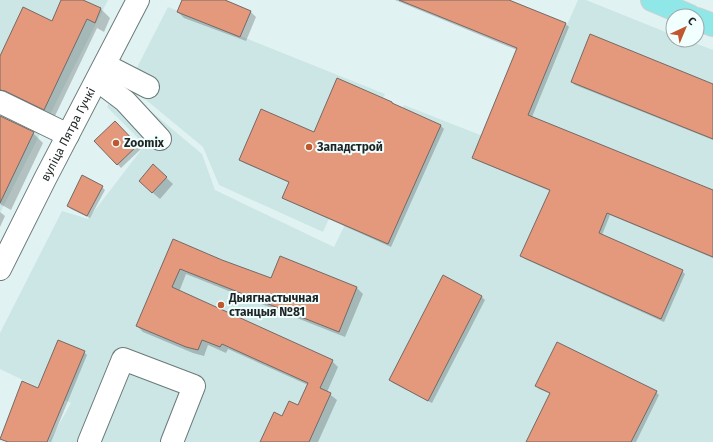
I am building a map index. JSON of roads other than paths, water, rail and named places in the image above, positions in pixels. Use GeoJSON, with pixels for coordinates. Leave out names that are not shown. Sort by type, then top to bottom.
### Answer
{"type":"FeatureCollection","features":[{"type":"Feature","properties":{"kind":"main road"},"geometry":{"type":"LineString","coordinates":[[652,0],[671,8]]}},
{"type":"Feature","properties":{"kind":"street","name":"вуліца Пятра Гучкі"},"geometry":{"type":"LineString","coordinates":[[0,269],[6,242],[68,135],[138,0]]}},
{"type":"Feature","properties":{"kind":"street"},"geometry":{"type":"LineString","coordinates":[[101,73],[148,87]]}},
{"type":"Feature","properties":{"kind":"street"},"geometry":{"type":"LineString","coordinates":[[101,73],[160,139]]}},
{"type":"Feature","properties":{"kind":"street"},"geometry":{"type":"LineString","coordinates":[[0,102],[68,135]]}},
{"type":"Feature","properties":{"kind":"street"},"geometry":{"type":"LineString","coordinates":[[90,442],[123,359],[194,386],[172,442]]}},
{"type":"Feature","properties":{"kind":"place","name":"Zoomix"},"geometry":{"type":"Point","coordinates":[116,143]}},
{"type":"Feature","properties":{"kind":"place","name":"Западстрой"},"geometry":{"type":"Point","coordinates":[309,147]}},
{"type":"Feature","properties":{"kind":"place","name":"Дыягнастычная станцыя №81"},"geometry":{"type":"Point","coordinates":[221,305]}}]}
